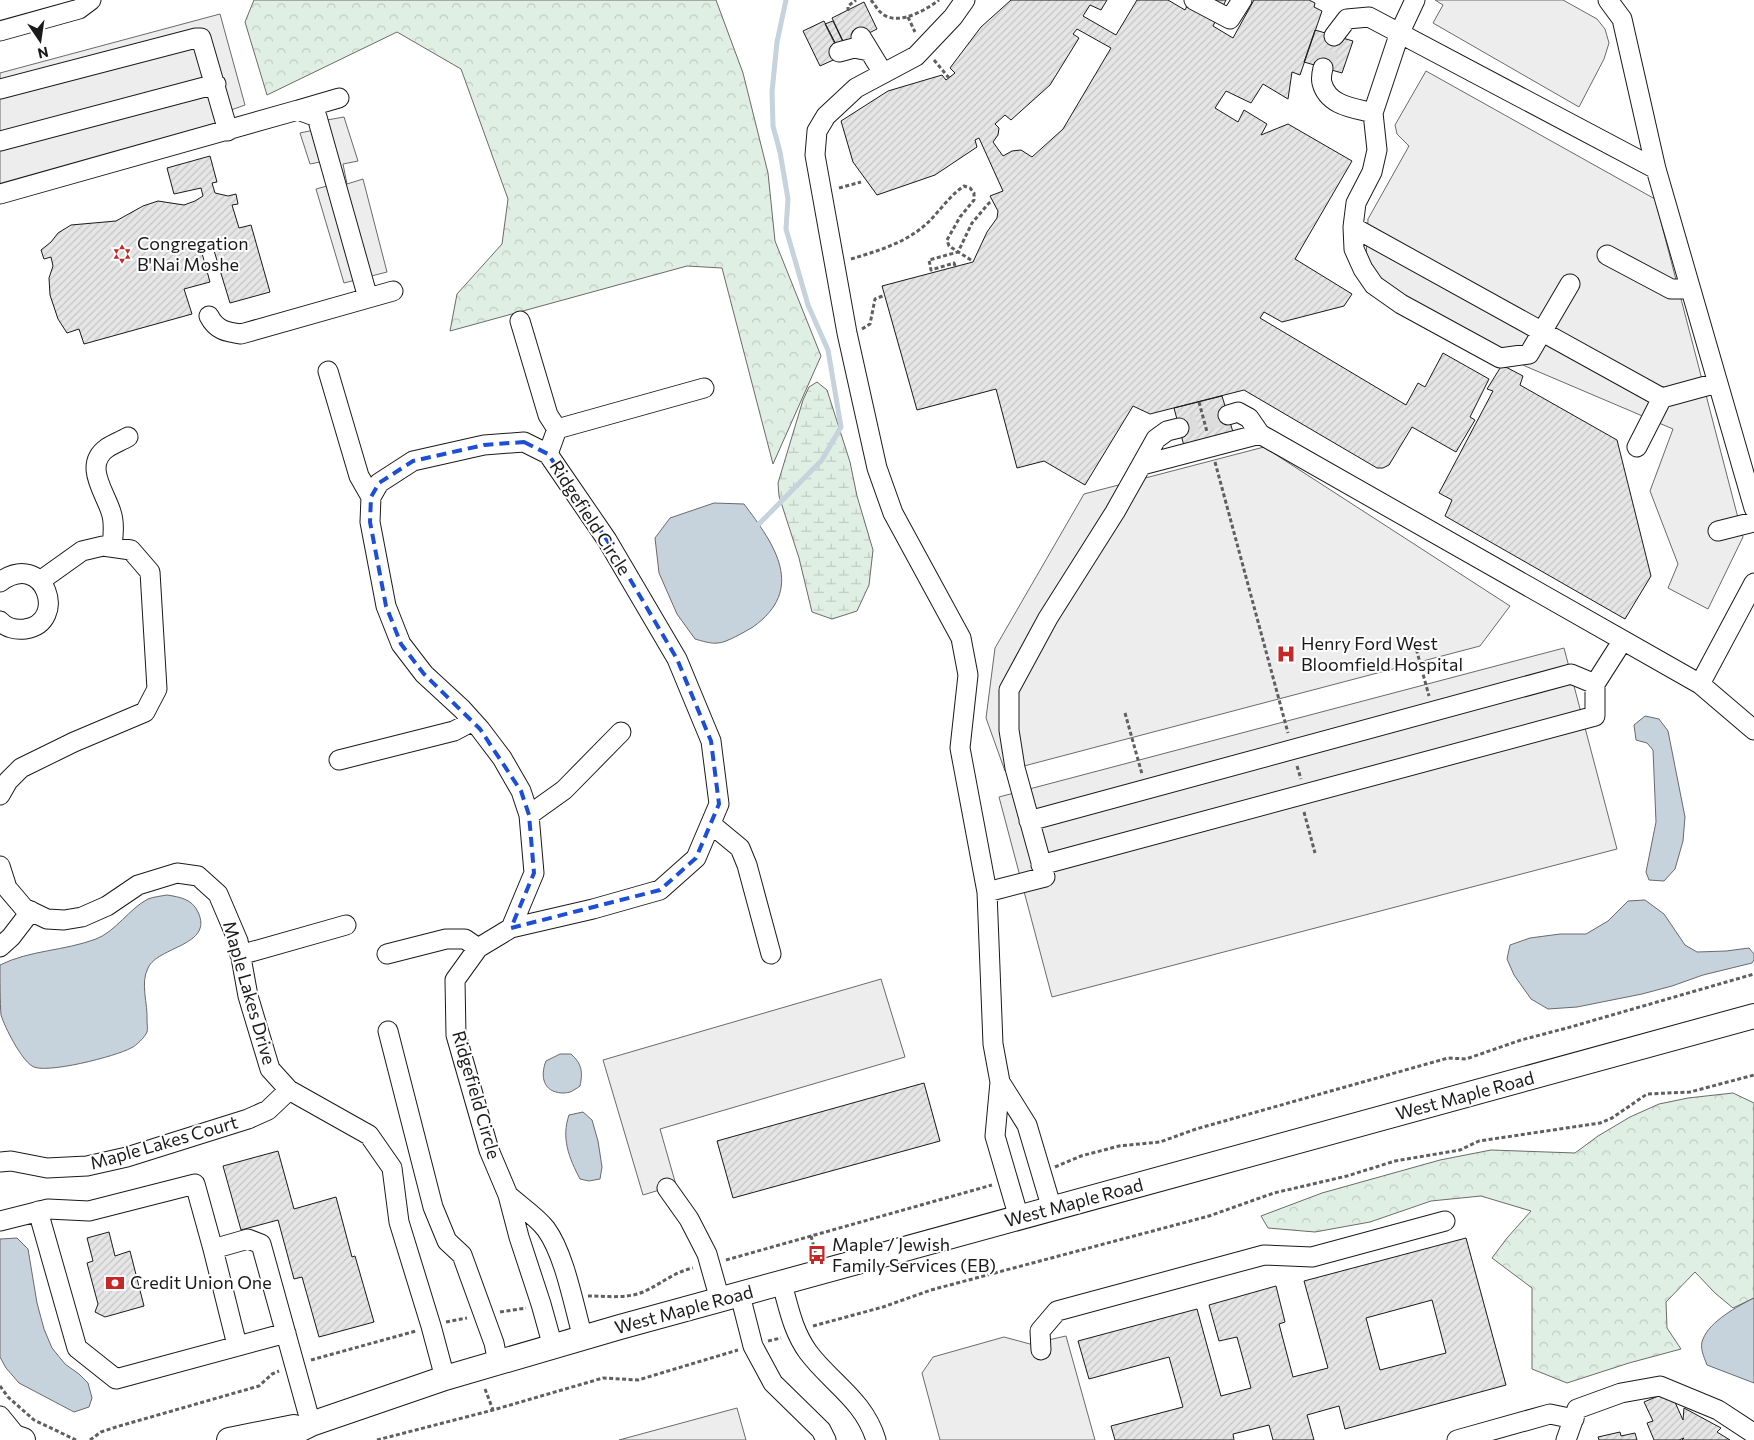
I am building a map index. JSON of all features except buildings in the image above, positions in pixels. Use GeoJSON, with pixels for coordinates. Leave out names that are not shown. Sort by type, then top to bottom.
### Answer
{"type":"FeatureCollection","features":[{"type":"Feature","properties":{"kind":"main road","name":"West Maple Road"},"geometry":{"type":"LineString","coordinates":[[279,1440],[311,1424],[445,1378],[583,1338],[1754,1016]]}},
{"type":"Feature","properties":{"kind":"main road","name":"West Maple Road"},"geometry":{"type":"LineString","coordinates":[[229,1440],[311,1424]]}},
{"type":"Feature","properties":{"kind":"street"},"geometry":{"type":"LineString","coordinates":[[0,31],[79,9],[91,0]]}},
{"type":"Feature","properties":{"kind":"street"},"geometry":{"type":"LineString","coordinates":[[965,0],[953,17],[916,56],[856,88],[826,116],[816,131],[815,155],[836,262],[847,333],[877,468],[893,513],[961,638],[968,675],[960,748],[987,892],[993,1044],[1000,1082],[995,1136],[1019,1218]]}},
{"type":"Feature","properties":{"kind":"street"},"geometry":{"type":"LineString","coordinates":[[1194,0],[1230,19],[1242,0]]}},
{"type":"Feature","properties":{"kind":"street"},"geometry":{"type":"LineString","coordinates":[[1415,0],[1400,32],[1373,113],[1377,150],[1372,172],[1356,203],[1353,227],[1354,249],[1363,269],[1374,285],[1401,304],[1500,358],[1529,354],[1570,284]]}},
{"type":"Feature","properties":{"kind":"street"},"geometry":{"type":"LineString","coordinates":[[1608,0],[1622,19],[1656,169],[1754,508]]}},
{"type":"Feature","properties":{"kind":"street"},"geometry":{"type":"LineString","coordinates":[[1334,36],[1347,18],[1369,17],[1656,169]]}},
{"type":"Feature","properties":{"kind":"street"},"geometry":{"type":"LineString","coordinates":[[0,89],[196,38],[203,40],[228,131]]}},
{"type":"Feature","properties":{"kind":"street"},"geometry":{"type":"LineString","coordinates":[[852,47],[883,73]]}},
{"type":"Feature","properties":{"kind":"street"},"geometry":{"type":"LineString","coordinates":[[1323,68],[1321,82],[1330,98],[1344,106],[1373,113]]}},
{"type":"Feature","properties":{"kind":"street"},"geometry":{"type":"LineString","coordinates":[[0,141],[216,84]]}},
{"type":"Feature","properties":{"kind":"street"},"geometry":{"type":"LineString","coordinates":[[0,194],[228,131],[339,98]]}},
{"type":"Feature","properties":{"kind":"street"},"geometry":{"type":"LineString","coordinates":[[298,110],[317,117],[368,298]]}},
{"type":"Feature","properties":{"kind":"street"},"geometry":{"type":"LineString","coordinates":[[1353,227],[1662,398],[1717,383]]}},
{"type":"Feature","properties":{"kind":"street"},"geometry":{"type":"LineString","coordinates":[[1607,255],[1671,290],[1690,290]]}},
{"type":"Feature","properties":{"kind":"street"},"geometry":{"type":"LineString","coordinates":[[209,316],[217,328],[241,334],[393,291]]}},
{"type":"Feature","properties":{"kind":"street"},"geometry":{"type":"LineString","coordinates":[[520,321],[548,415],[557,429]]}},
{"type":"Feature","properties":{"kind":"street"},"geometry":{"type":"LineString","coordinates":[[328,372],[359,476],[371,497],[370,522],[377,564],[386,606],[401,644],[424,674],[473,721],[502,758],[521,791],[528,815],[534,874],[511,928]]}},
{"type":"Feature","properties":{"kind":"street"},"geometry":{"type":"LineString","coordinates":[[557,429],[704,388]]}},
{"type":"Feature","properties":{"kind":"street"},"geometry":{"type":"LineString","coordinates":[[1637,448],[1662,398]]}},
{"type":"Feature","properties":{"kind":"street"},"geometry":{"type":"LineString","coordinates":[[1228,415],[1238,412],[1249,418],[1260,434],[1700,684],[1754,730]]}},
{"type":"Feature","properties":{"kind":"street"},"geometry":{"type":"LineString","coordinates":[[987,892],[1045,877],[1015,768],[1009,730],[1008,690],[1048,618],[1115,512],[1156,440],[1168,431],[1179,428]]}},
{"type":"Feature","properties":{"kind":"street"},"geometry":{"type":"LineString","coordinates":[[548,454],[557,429]]}},
{"type":"Feature","properties":{"kind":"street"},"geometry":{"type":"LineString","coordinates":[[1142,465],[1260,434]]}},
{"type":"Feature","properties":{"kind":"street"},"geometry":{"type":"LineString","coordinates":[[112,547],[112,514],[98,482],[95,470],[98,457],[106,448],[128,437]]}},
{"type":"Feature","properties":{"kind":"street","name":"Ridgefield Circle"},"geometry":{"type":"LineString","coordinates":[[371,497],[379,483],[413,461],[484,445],[524,442],[548,454],[607,540],[677,659],[711,741],[719,804],[696,858],[660,890],[593,909],[511,928],[478,948],[455,980],[456,1035],[489,1150],[508,1195],[553,1347]]}},
{"type":"Feature","properties":{"kind":"street"},"geometry":{"type":"LineString","coordinates":[[1718,531],[1754,522]]}},
{"type":"Feature","properties":{"kind":"street"},"geometry":{"type":"LineString","coordinates":[[3,783],[21,768],[74,742],[145,712],[157,689],[150,572],[131,550],[103,546],[82,550],[40,581]]}},
{"type":"Feature","properties":{"kind":"street"},"geometry":{"type":"LineString","coordinates":[[0,582],[7,576],[16,574],[26,574],[35,577],[47,591],[49,600],[44,618],[29,629],[10,628],[0,620]]}},
{"type":"Feature","properties":{"kind":"street"},"geometry":{"type":"LineString","coordinates":[[1700,684],[1748,598],[1754,583]]}},
{"type":"Feature","properties":{"kind":"street"},"geometry":{"type":"LineString","coordinates":[[1041,864],[1595,716],[1595,684],[1624,640]]}},
{"type":"Feature","properties":{"kind":"street"},"geometry":{"type":"LineString","coordinates":[[1029,821],[1571,674],[1595,684]]}},
{"type":"Feature","properties":{"kind":"street"},"geometry":{"type":"LineString","coordinates":[[339,760],[454,731],[473,721]]}},
{"type":"Feature","properties":{"kind":"street"},"geometry":{"type":"LineString","coordinates":[[528,815],[564,790],[622,732]]}},
{"type":"Feature","properties":{"kind":"street"},"geometry":{"type":"LineString","coordinates":[[711,824],[740,848],[747,865],[770,954]]}},
{"type":"Feature","properties":{"kind":"street","name":"Maple Lakes Drive"},"geometry":{"type":"LineString","coordinates":[[0,866],[7,888],[24,908],[47,919],[64,920],[82,917],[107,906],[138,885],[177,873],[198,876],[218,894],[238,941],[248,996],[270,1069],[289,1090],[369,1135],[392,1168],[399,1222],[445,1378]]}},
{"type":"Feature","properties":{"kind":"street"},"geometry":{"type":"LineString","coordinates":[[0,947],[11,937],[31,911]]}},
{"type":"Feature","properties":{"kind":"street"},"geometry":{"type":"LineString","coordinates":[[240,955],[346,925]]}},
{"type":"Feature","properties":{"kind":"street"},"geometry":{"type":"LineString","coordinates":[[387,954],[446,939],[465,939],[478,948]]}},
{"type":"Feature","properties":{"kind":"street"},"geometry":{"type":"LineString","coordinates":[[388,1030],[433,1207],[446,1241],[462,1255],[484,1315],[498,1363]]}},
{"type":"Feature","properties":{"kind":"street"},"geometry":{"type":"LineString","coordinates":[[1000,1082],[1028,1126],[1052,1209]]}},
{"type":"Feature","properties":{"kind":"street","name":"Maple Lakes Court"},"geometry":{"type":"LineString","coordinates":[[0,1162],[11,1161],[47,1168],[87,1166],[127,1157],[248,1119],[268,1110],[289,1090]]}},
{"type":"Feature","properties":{"kind":"street"},"geometry":{"type":"LineString","coordinates":[[0,1221],[48,1208],[89,1211],[195,1184],[238,1345]]}},
{"type":"Feature","properties":{"kind":"street"},"geometry":{"type":"LineString","coordinates":[[667,1188],[689,1219],[707,1254],[710,1264],[730,1298],[773,1383],[821,1430],[826,1440]]}},
{"type":"Feature","properties":{"kind":"street","name":"Ridgefield Circle"},"geometry":{"type":"LineString","coordinates":[[508,1195],[545,1227],[550,1236],[562,1262],[583,1338]]}},
{"type":"Feature","properties":{"kind":"street"},"geometry":{"type":"LineString","coordinates":[[38,1211],[77,1348],[116,1379],[286,1333]]}},
{"type":"Feature","properties":{"kind":"street"},"geometry":{"type":"LineString","coordinates":[[1040,1350],[1040,1331],[1057,1311],[1264,1255],[1312,1257],[1445,1221]]}},
{"type":"Feature","properties":{"kind":"street"},"geometry":{"type":"LineString","coordinates":[[213,1249],[248,1239],[262,1244],[311,1424]]}},
{"type":"Feature","properties":{"kind":"street"},"geometry":{"type":"LineString","coordinates":[[782,1284],[795,1332],[818,1364],[858,1405],[872,1426],[876,1440]]}},
{"type":"Feature","properties":{"kind":"street"},"geometry":{"type":"LineString","coordinates":[[1566,1440],[1577,1409],[1621,1393],[1660,1386],[1718,1410],[1754,1435]]}},
{"type":"Feature","properties":{"kind":"street"},"geometry":{"type":"LineString","coordinates":[[1460,1440],[1550,1414],[1574,1419]]}},
{"type":"Feature","properties":{"kind":"street"},"geometry":{"type":"LineString","coordinates":[[0,1416],[13,1436]]}},
{"type":"Feature","properties":{"kind":"path"},"geometry":{"type":"LineString","coordinates":[[848,10],[848,6],[856,0]]}},
{"type":"Feature","properties":{"kind":"path"},"geometry":{"type":"LineString","coordinates":[[871,0],[881,14],[888,17],[908,17],[939,0]]}},
{"type":"Feature","properties":{"kind":"path"},"geometry":{"type":"LineString","coordinates":[[821,191],[861,182]]}},
{"type":"Feature","properties":{"kind":"path"},"geometry":{"type":"LineString","coordinates":[[836,262],[890,247],[920,230],[954,193],[964,186],[970,188],[974,193],[974,200],[960,218],[948,240],[949,246],[971,260]]}},
{"type":"Feature","properties":{"kind":"path"},"geometry":{"type":"LineString","coordinates":[[955,266],[954,263],[931,270],[929,260],[958,252],[972,223],[989,203],[993,202]]}},
{"type":"Feature","properties":{"kind":"path"},"geometry":{"type":"LineString","coordinates":[[847,333],[863,329],[870,324],[875,299],[885,295]]}},
{"type":"Feature","properties":{"kind":"path"},"geometry":{"type":"LineString","coordinates":[[1199,402],[1303,787],[1302,806],[1315,852]]}},
{"type":"Feature","properties":{"kind":"path"},"geometry":{"type":"LineString","coordinates":[[1413,637],[1432,711]]}},
{"type":"Feature","properties":{"kind":"path"},"geometry":{"type":"LineString","coordinates":[[1125,713],[1145,789]]}},
{"type":"Feature","properties":{"kind":"path"},"geometry":{"type":"LineString","coordinates":[[1041,1171],[1080,1156],[1120,1146],[1160,1142],[1196,1129],[1448,1058],[1466,1058],[1522,1040],[1754,974]]}},
{"type":"Feature","properties":{"kind":"path"},"geometry":{"type":"LineString","coordinates":[[376,1440],[493,1410],[603,1378],[638,1380],[883,1307],[931,1290],[1209,1216],[1274,1193],[1347,1176],[1394,1161],[1460,1150],[1479,1141],[1600,1123],[1612,1118],[1647,1094],[1690,1092],[1754,1075]]}},
{"type":"Feature","properties":{"kind":"path"},"geometry":{"type":"LineString","coordinates":[[571,1297],[628,1296],[642,1292],[680,1271],[1008,1180]]}},
{"type":"Feature","properties":{"kind":"path"},"geometry":{"type":"LineString","coordinates":[[811,1236],[816,1255]]}},
{"type":"Feature","properties":{"kind":"path"},"geometry":{"type":"LineString","coordinates":[[90,1440],[102,1432],[116,1427],[259,1386],[272,1374],[294,1365],[443,1322],[541,1304]]}},
{"type":"Feature","properties":{"kind":"path"},"geometry":{"type":"LineString","coordinates":[[0,1386],[8,1397],[34,1420],[76,1440]]}},
{"type":"Feature","properties":{"kind":"path"},"geometry":{"type":"LineString","coordinates":[[485,1389],[493,1410]]}},
{"type":"Feature","properties":{"kind":"highlighted area"},"geometry":{"type":"Polygon","coordinates":[[[524,442],[548,454],[607,540],[677,659],[711,741],[719,804],[696,858],[660,890],[511,928],[534,873],[529,815],[521,791],[480,729],[424,674],[401,644],[386,606],[370,522],[371,497],[379,483],[413,461],[484,445],[524,442]]]}},
{"type":"Feature","properties":{"kind":"green space"},"geometry":{"type":"Polygon","coordinates":[[[254,0],[716,0],[743,73],[768,173],[775,241],[821,356],[773,464],[722,268],[687,266],[450,331],[457,294],[502,244],[508,199],[461,69],[397,32],[267,95],[245,22],[254,0]]]}},
{"type":"Feature","properties":{"kind":"green space"},"geometry":{"type":"Polygon","coordinates":[[[817,382],[827,390],[850,462],[857,496],[873,550],[869,585],[857,611],[832,619],[812,612],[799,558],[779,496],[778,483],[803,400],[809,387],[817,382]]]}},
{"type":"Feature","properties":{"kind":"green space"},"geometry":{"type":"Polygon","coordinates":[[[1733,1093],[1754,1103],[1754,1298],[1733,1308],[1695,1272],[1666,1302],[1667,1328],[1681,1349],[1567,1383],[1532,1369],[1532,1288],[1492,1258],[1531,1211],[1481,1196],[1431,1201],[1370,1222],[1315,1232],[1268,1228],[1261,1216],[1322,1193],[1440,1160],[1491,1150],[1575,1153],[1598,1136],[1630,1117],[1659,1104],[1688,1098],[1733,1093]]]}},
{"type":"Feature","properties":{"kind":"shaded area"},"geometry":{"type":"Polygon","coordinates":[[[1435,0],[1563,0],[1597,19],[1605,29],[1609,43],[1604,59],[1579,107],[1433,23],[1443,5],[1435,0]]]}},
{"type":"Feature","properties":{"kind":"shaded area"},"geometry":{"type":"Polygon","coordinates":[[[220,14],[245,105],[231,110],[233,118],[0,187],[0,73],[220,14]]]}},
{"type":"Feature","properties":{"kind":"shaded area"},"geometry":{"type":"Polygon","coordinates":[[[1426,71],[1655,199],[1743,537],[1708,609],[1668,588],[1678,564],[1650,491],[1673,429],[1525,366],[1402,297],[1380,279],[1366,258],[1368,219],[1409,146],[1397,134],[1395,125],[1426,71]]]}},
{"type":"Feature","properties":{"kind":"shaded area"},"geometry":{"type":"Polygon","coordinates":[[[337,89],[343,107],[325,111],[327,120],[344,117],[358,161],[343,164],[347,184],[363,179],[387,272],[344,283],[316,189],[327,186],[320,162],[310,164],[300,133],[314,130],[307,123],[297,120],[292,102],[337,89]]]}},
{"type":"Feature","properties":{"kind":"shaded area"},"geometry":{"type":"Polygon","coordinates":[[[1264,447],[1510,606],[1480,646],[1005,771],[986,718],[995,648],[1084,494],[1264,447]]]}},
{"type":"Feature","properties":{"kind":"shaded area"},"geometry":{"type":"Polygon","coordinates":[[[714,503],[744,504],[766,535],[774,551],[780,567],[782,582],[778,598],[769,612],[753,627],[726,641],[715,643],[695,639],[677,614],[659,573],[655,538],[670,518],[714,503]]]}},
{"type":"Feature","properties":{"kind":"shaded area"},"geometry":{"type":"Polygon","coordinates":[[[1564,648],[1617,849],[1052,997],[999,797],[1564,648]]]}},
{"type":"Feature","properties":{"kind":"shaded area"},"geometry":{"type":"Polygon","coordinates":[[[1645,716],[1659,719],[1668,731],[1685,817],[1683,841],[1675,869],[1664,881],[1649,880],[1646,872],[1656,822],[1653,750],[1647,743],[1636,740],[1634,725],[1645,716]]]}},
{"type":"Feature","properties":{"kind":"shaded area"},"geometry":{"type":"Polygon","coordinates":[[[167,895],[189,901],[198,912],[201,923],[198,932],[192,939],[162,955],[148,968],[144,987],[147,1032],[144,1036],[131,1048],[97,1060],[51,1068],[32,1066],[18,1050],[1,1015],[0,965],[23,956],[96,939],[110,931],[141,903],[150,898],[167,895]]]}},
{"type":"Feature","properties":{"kind":"shaded area"},"geometry":{"type":"Polygon","coordinates":[[[1645,900],[1664,914],[1685,945],[1697,952],[1749,948],[1754,954],[1754,960],[1752,963],[1703,975],[1642,994],[1577,1007],[1548,1009],[1531,999],[1514,975],[1507,959],[1510,945],[1530,938],[1560,934],[1586,934],[1608,921],[1628,901],[1645,900]]]}},
{"type":"Feature","properties":{"kind":"shaded area"},"geometry":{"type":"Polygon","coordinates":[[[881,979],[905,1057],[660,1129],[676,1185],[643,1195],[603,1060],[881,979]]]}},
{"type":"Feature","properties":{"kind":"shaded area"},"geometry":{"type":"Polygon","coordinates":[[[560,1054],[571,1054],[581,1068],[580,1086],[568,1093],[551,1090],[543,1077],[546,1061],[560,1054]]]}},
{"type":"Feature","properties":{"kind":"shaded area"},"geometry":{"type":"Polygon","coordinates":[[[583,1112],[592,1120],[602,1167],[600,1179],[589,1181],[580,1179],[567,1148],[566,1140],[569,1115],[583,1112]]]}},
{"type":"Feature","properties":{"kind":"shaded area"},"geometry":{"type":"Polygon","coordinates":[[[17,1238],[28,1249],[37,1303],[44,1329],[52,1348],[65,1364],[88,1383],[92,1398],[89,1407],[74,1412],[19,1383],[6,1368],[0,1357],[0,1239],[17,1238]]]}},
{"type":"Feature","properties":{"kind":"shaded area"},"geometry":{"type":"Polygon","coordinates":[[[1754,1298],[1754,1383],[1707,1365],[1702,1352],[1702,1345],[1707,1332],[1718,1320],[1754,1298]]]}},
{"type":"Feature","properties":{"kind":"shaded area"},"geometry":{"type":"Polygon","coordinates":[[[1066,1336],[1095,1440],[940,1440],[922,1373],[933,1357],[1004,1337],[1030,1344],[1066,1336]]]}},
{"type":"Feature","properties":{"kind":"shaded area"},"geometry":{"type":"Polygon","coordinates":[[[737,1408],[746,1440],[619,1440],[737,1408]]]}},
{"type":"Feature","properties":{"kind":"waterway"},"geometry":{"type":"LineString","coordinates":[[759,524],[822,460],[841,427],[828,350],[808,305],[786,229],[788,199],[780,152],[773,126],[772,92],[777,42],[786,0]]}},
{"type":"Feature","properties":{"kind":"tunnel"},"geometry":{"type":"LineString","coordinates":[[1323,68],[1334,36]]}},
{"type":"Feature","properties":{"kind":"tunnel"},"geometry":{"type":"LineString","coordinates":[[1179,428],[1228,415]]}},
{"type":"Feature","properties":{"kind":"place","name":"Congregation B'Nai Moshe"},"geometry":{"type":"Point","coordinates":[122,254]}},
{"type":"Feature","properties":{"kind":"place","name":"Henry Ford West Bloomfield Hospital"},"geometry":{"type":"Point","coordinates":[1286,654]}},
{"type":"Feature","properties":{"kind":"place","name":"Maple / Jewish Family Services (EB)"},"geometry":{"type":"Point","coordinates":[817,1255]}},
{"type":"Feature","properties":{"kind":"place","name":"Credit Union One"},"geometry":{"type":"Point","coordinates":[115,1283]}}]}
